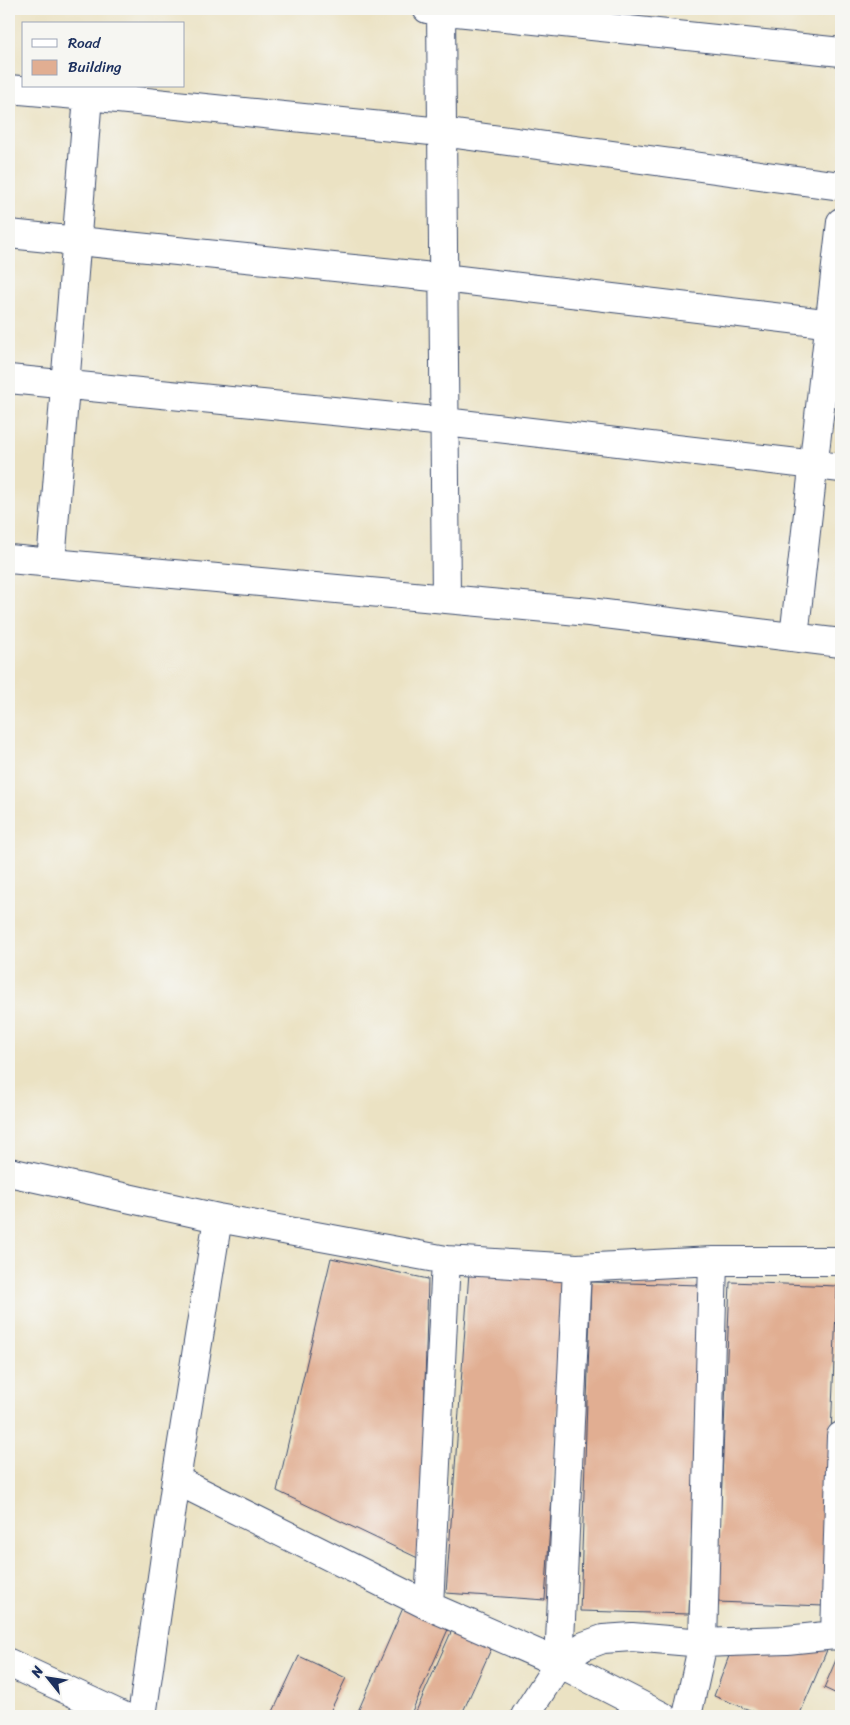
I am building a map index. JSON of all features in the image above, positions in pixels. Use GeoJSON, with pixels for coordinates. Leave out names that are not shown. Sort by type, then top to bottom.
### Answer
{"type":"FeatureCollection","features":[{"type":"Feature","properties":{"kind":"street"},"geometry":{"type":"LineString","coordinates":[[446,599],[444,278],[436,9],[841,52]]}},
{"type":"Feature","properties":{"kind":"street"},"geometry":{"type":"LineString","coordinates":[[490,16],[518,9]]}},
{"type":"Feature","properties":{"kind":"street"},"geometry":{"type":"LineString","coordinates":[[9,89],[441,132],[841,186]]}},
{"type":"Feature","properties":{"kind":"street"},"geometry":{"type":"LineString","coordinates":[[51,563],[88,96]]}},
{"type":"Feature","properties":{"kind":"street"},"geometry":{"type":"LineString","coordinates":[[794,637],[814,464],[836,325],[841,222]]}},
{"type":"Feature","properties":{"kind":"street"},"geometry":{"type":"LineString","coordinates":[[9,234],[444,278],[836,325]]}},
{"type":"Feature","properties":{"kind":"street"},"geometry":{"type":"LineString","coordinates":[[9,379],[445,422],[841,468]]}},
{"type":"Feature","properties":{"kind":"street"},"geometry":{"type":"LineString","coordinates":[[9,559],[589,612],[841,643]]}},
{"type":"Feature","properties":{"kind":"street"},"geometry":{"type":"LineString","coordinates":[[9,1172],[218,1218],[446,1260],[577,1268],[713,1261],[841,1261]]}},
{"type":"Feature","properties":{"kind":"street"},"geometry":{"type":"LineString","coordinates":[[142,1716],[176,1480],[218,1218]]}},
{"type":"Feature","properties":{"kind":"street"},"geometry":{"type":"LineString","coordinates":[[429,1606],[446,1260]]}},
{"type":"Feature","properties":{"kind":"street"},"geometry":{"type":"LineString","coordinates":[[687,1716],[703,1643],[713,1261]]}},
{"type":"Feature","properties":{"kind":"street"},"geometry":{"type":"LineString","coordinates":[[559,1663],[577,1268]]}},
{"type":"Feature","properties":{"kind":"street"},"geometry":{"type":"LineString","coordinates":[[525,1716],[559,1663],[584,1646],[603,1639],[632,1637],[703,1643],[838,1636],[841,1436]]}},
{"type":"Feature","properties":{"kind":"street"},"geometry":{"type":"LineString","coordinates":[[176,1480],[429,1606],[559,1663],[662,1716]]}},
{"type":"Feature","properties":{"kind":"street"},"geometry":{"type":"LineString","coordinates":[[9,1663],[123,1716]]}},
{"type":"Feature","properties":{"kind":"building"},"geometry":{"type":"Polygon","coordinates":[[[331,1258],[428,1279],[420,1559],[277,1491],[331,1258]]]}},
{"type":"Feature","properties":{"kind":"building"},"geometry":{"type":"Polygon","coordinates":[[[469,1272],[567,1278],[545,1600],[446,1593],[469,1272]]]}},
{"type":"Feature","properties":{"kind":"building"},"geometry":{"type":"Polygon","coordinates":[[[591,1282],[700,1285],[689,1614],[580,1611],[591,1282]]]}},
{"type":"Feature","properties":{"kind":"building"},"geometry":{"type":"Polygon","coordinates":[[[730,1282],[837,1286],[824,1606],[717,1602],[730,1282]]]}},
{"type":"Feature","properties":{"kind":"building"},"geometry":{"type":"Polygon","coordinates":[[[403,1608],[449,1627],[410,1716],[356,1716],[403,1608]]]}},
{"type":"Feature","properties":{"kind":"building"},"geometry":{"type":"Polygon","coordinates":[[[452,1630],[492,1647],[461,1716],[414,1716],[452,1630]]]}},
{"type":"Feature","properties":{"kind":"building"},"geometry":{"type":"Polygon","coordinates":[[[732,1648],[827,1650],[799,1716],[765,1716],[714,1696],[732,1648]]]}},
{"type":"Feature","properties":{"kind":"building"},"geometry":{"type":"Polygon","coordinates":[[[841,1648],[841,1696],[824,1688],[841,1648]]]}},
{"type":"Feature","properties":{"kind":"building"},"geometry":{"type":"Polygon","coordinates":[[[299,1656],[346,1678],[328,1716],[271,1716],[299,1656]]]}}]}
